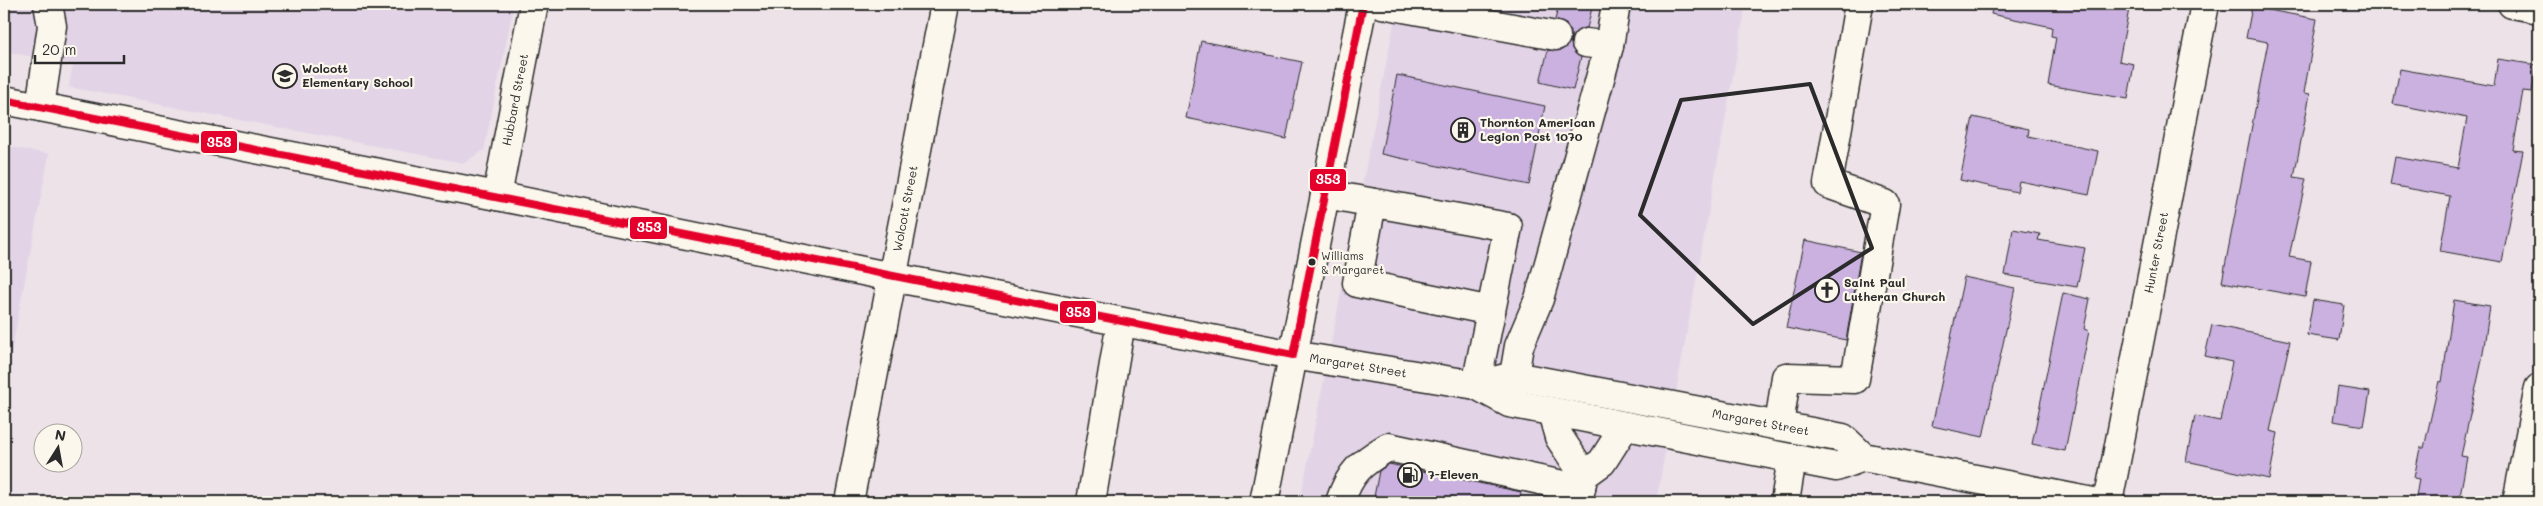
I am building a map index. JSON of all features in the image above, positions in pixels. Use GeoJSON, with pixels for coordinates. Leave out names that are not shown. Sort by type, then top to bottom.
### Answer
{"type":"FeatureCollection","features":[{"type":"Feature","properties":{"kind":"street"},"geometry":{"type":"LineString","coordinates":[[40,107],[52,26],[48,4]]}},
{"type":"Feature","properties":{"kind":"street","name":"Hubbard Street"},"geometry":{"type":"LineString","coordinates":[[497,196],[534,4]]}},
{"type":"Feature","properties":{"kind":"street","name":"Wolcott Street"},"geometry":{"type":"LineString","coordinates":[[849,502],[945,4]]}},
{"type":"Feature","properties":{"kind":"street"},"geometry":{"type":"LineString","coordinates":[[1264,502],[1363,4]]}},
{"type":"Feature","properties":{"kind":"street"},"geometry":{"type":"LineString","coordinates":[[1382,4],[1556,36]]}},
{"type":"Feature","properties":{"kind":"street"},"geometry":{"type":"LineString","coordinates":[[1509,403],[1519,346],[1539,299],[1597,44],[1616,4]]}},
{"type":"Feature","properties":{"kind":"street"},"geometry":{"type":"LineString","coordinates":[[1779,426],[1786,377],[1855,379],[1885,204],[1828,184],[1859,4]]}},
{"type":"Feature","properties":{"kind":"street","name":"Hunter Street"},"geometry":{"type":"LineString","coordinates":[[2108,502],[2205,4]]}},
{"type":"Feature","properties":{"kind":"street"},"geometry":{"type":"LineString","coordinates":[[2512,4],[2539,9]]}},
{"type":"Feature","properties":{"kind":"street","name":"Margaret Street"},"geometry":{"type":"LineString","coordinates":[[4,100],[497,196],[892,278],[1293,355],[1476,385],[1509,403],[1836,467],[1863,457],[1843,438],[1514,376],[1476,385]]}},
{"type":"Feature","properties":{"kind":"street"},"geometry":{"type":"LineString","coordinates":[[1325,194],[1508,227],[1476,385]]}},
{"type":"Feature","properties":{"kind":"street"},"geometry":{"type":"LineString","coordinates":[[1372,203],[1357,283],[1491,310]]}},
{"type":"Feature","properties":{"kind":"street"},"geometry":{"type":"LineString","coordinates":[[1091,502],[1121,322]]}},
{"type":"Feature","properties":{"kind":"street"},"geometry":{"type":"LineString","coordinates":[[2517,502],[2539,388]]}},
{"type":"Feature","properties":{"kind":"street"},"geometry":{"type":"LineString","coordinates":[[1552,412],[1559,437],[1580,488]]}},
{"type":"Feature","properties":{"kind":"street"},"geometry":{"type":"LineString","coordinates":[[1580,488],[1602,462],[1625,426]]}},
{"type":"Feature","properties":{"kind":"street"},"geometry":{"type":"LineString","coordinates":[[1340,502],[1348,480],[1367,460],[1388,447],[1580,488]]}},
{"type":"Feature","properties":{"kind":"street"},"geometry":{"type":"LineString","coordinates":[[1863,457],[2093,502]]}},
{"type":"Feature","properties":{"kind":"street"},"geometry":{"type":"LineString","coordinates":[[1785,502],[1792,458]]}},
{"type":"Feature","properties":{"kind":"highlighted area"},"geometry":{"type":"Polygon","coordinates":[[[1810,84],[1872,248],[1753,324],[1640,215],[1681,100],[1810,84]]]}},
{"type":"Feature","properties":{"kind":"shaded area","name":"Wolcott Elementary School"},"geometry":{"type":"Polygon","coordinates":[[[4,4],[514,4],[484,150],[464,163],[69,87],[73,65],[4,51],[4,4]]]}},
{"type":"Feature","properties":{"kind":"shaded area"},"geometry":{"type":"Polygon","coordinates":[[[1398,4],[1746,4],[1656,502],[1300,502],[1398,4]]]}},
{"type":"Feature","properties":{"kind":"shaded area"},"geometry":{"type":"Polygon","coordinates":[[[4,146],[49,154],[4,389],[4,146]]]}},
{"type":"Feature","properties":{"kind":"building"},"geometry":{"type":"Polygon","coordinates":[[[1559,4],[1593,4],[1587,28],[1580,29],[1571,39],[1571,31],[1566,24],[1555,20],[1559,4]]]}},
{"type":"Feature","properties":{"kind":"building"},"geometry":{"type":"Polygon","coordinates":[[[1993,4],[2130,4],[2119,61],[2134,64],[2128,99],[2048,85],[2056,37],[2051,36],[2052,27],[1991,14],[1993,4]]]}},
{"type":"Feature","properties":{"kind":"building"},"geometry":{"type":"Polygon","coordinates":[[[2252,7],[2317,19],[2304,93],[2310,94],[2294,177],[2306,179],[2289,257],[2311,261],[2305,297],[2222,282],[2268,42],[2246,38],[2252,7]]]}},
{"type":"Feature","properties":{"kind":"building"},"geometry":{"type":"Polygon","coordinates":[[[1201,41],[1302,62],[1286,139],[1186,118],[1201,41]]]}},
{"type":"Feature","properties":{"kind":"building"},"geometry":{"type":"Polygon","coordinates":[[[1571,41],[1572,49],[1581,57],[1573,90],[1540,82],[1548,50],[1562,50],[1571,41]]]}},
{"type":"Feature","properties":{"kind":"building"},"geometry":{"type":"Polygon","coordinates":[[[2498,59],[2537,65],[2532,92],[2523,91],[2513,150],[2523,151],[2502,262],[2440,251],[2450,196],[2390,185],[2395,157],[2458,168],[2467,118],[2393,104],[2400,69],[2494,86],[2498,59]]]}},
{"type":"Feature","properties":{"kind":"building","name":"Thornton American Legion Post 1070"},"geometry":{"type":"Polygon","coordinates":[[[1397,75],[1545,106],[1529,185],[1381,154],[1397,75]]]}},
{"type":"Feature","properties":{"kind":"building"},"geometry":{"type":"Polygon","coordinates":[[[1973,117],[2029,129],[2028,136],[2098,151],[2089,195],[2019,181],[2017,192],[1960,180],[1973,117]]]}},
{"type":"Feature","properties":{"kind":"building"},"geometry":{"type":"Polygon","coordinates":[[[2013,229],[2040,234],[2038,240],[2085,248],[2077,287],[2005,275],[2013,229]]]}},
{"type":"Feature","properties":{"kind":"building","name":"Saint Paul Lutheran Church"},"geometry":{"type":"Polygon","coordinates":[[[1805,240],[1861,252],[1846,340],[1786,328],[1805,240]]]}},
{"type":"Feature","properties":{"kind":"building"},"geometry":{"type":"Polygon","coordinates":[[[1964,277],[2015,288],[1983,437],[1932,426],[1964,277]]]}},
{"type":"Feature","properties":{"kind":"building"},"geometry":{"type":"Polygon","coordinates":[[[2063,293],[2090,299],[2084,329],[2089,331],[2065,451],[2032,444],[2063,293]]]}},
{"type":"Feature","properties":{"kind":"building"},"geometry":{"type":"Polygon","coordinates":[[[2313,300],[2344,305],[2339,340],[2307,335],[2313,300]]]}},
{"type":"Feature","properties":{"kind":"building"},"geometry":{"type":"Polygon","coordinates":[[[2454,300],[2490,306],[2482,360],[2461,456],[2467,457],[2459,502],[2415,502],[2419,479],[2414,478],[2420,448],[2424,448],[2439,381],[2442,382],[2454,300]]]}},
{"type":"Feature","properties":{"kind":"building"},"geometry":{"type":"Polygon","coordinates":[[[2212,325],[2290,341],[2270,431],[2278,433],[2269,479],[2186,461],[2195,416],[2220,421],[2232,362],[2205,356],[2212,325]]]}},
{"type":"Feature","properties":{"kind":"building"},"geometry":{"type":"Polygon","coordinates":[[[2338,387],[2370,392],[2364,426],[2333,421],[2338,387]]]}},
{"type":"Feature","properties":{"kind":"building","name":"7-Eleven"},"geometry":{"type":"Polygon","coordinates":[[[1389,464],[1521,492],[1520,502],[1373,502],[1379,471],[1389,464]]]}},
{"type":"Feature","properties":{"kind":"transit line","name":"353"},"geometry":{"type":"LineString","coordinates":[[1293,355],[1363,4]]}},
{"type":"Feature","properties":{"kind":"transit line","name":"353"},"geometry":{"type":"LineString","coordinates":[[4,100],[1293,355]]}},
{"type":"Feature","properties":{"kind":"place","name":"Wolcott Elementary School"},"geometry":{"type":"Point","coordinates":[285,76]}},
{"type":"Feature","properties":{"kind":"place","name":"Thornton American Legion Post 1070"},"geometry":{"type":"Point","coordinates":[1463,130]}},
{"type":"Feature","properties":{"kind":"place","name":"Williams & Margaret"},"geometry":{"type":"Point","coordinates":[1312,262]}},
{"type":"Feature","properties":{"kind":"place","name":"Saint Paul Lutheran Church"},"geometry":{"type":"Point","coordinates":[1827,290]}},
{"type":"Feature","properties":{"kind":"place","name":"7-Eleven"},"geometry":{"type":"Point","coordinates":[1410,475]}}]}
